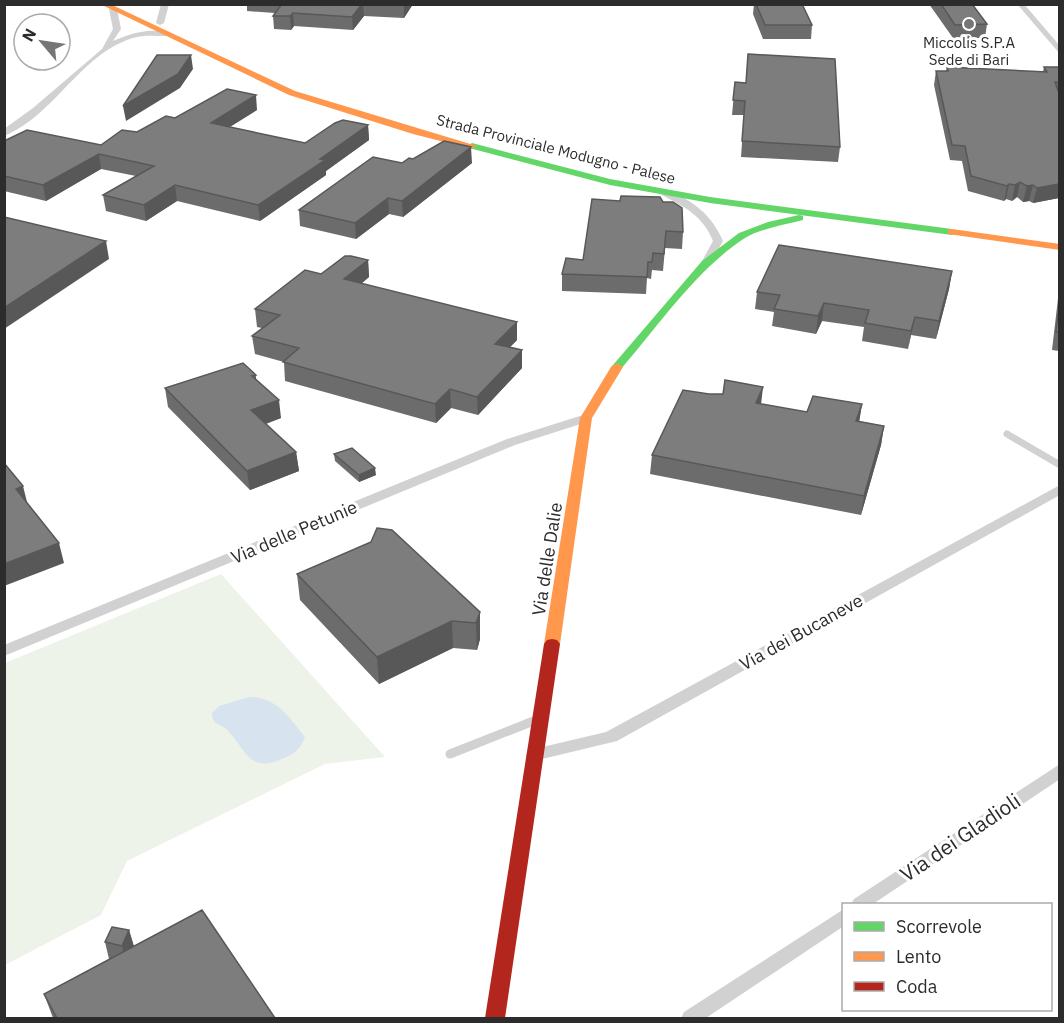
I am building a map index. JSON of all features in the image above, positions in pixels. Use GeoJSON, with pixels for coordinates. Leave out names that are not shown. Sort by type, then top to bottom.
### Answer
{"type":"FeatureCollection","features":[{"type":"Feature","properties":{"kind":"main road","name":"Strada Provinciale Modugno - Palese"},"geometry":{"type":"LineString","coordinates":[[111,6],[300,90],[422,128],[631,179],[715,195],[1059,240]]}},
{"type":"Feature","properties":{"kind":"main road","name":"Strada Provinciale Modugno - Palese"},"geometry":{"type":"LineString","coordinates":[[162,29],[292,93],[330,106],[416,132],[610,182],[665,194],[1059,247]]}},
{"type":"Feature","properties":{"kind":"main road","name":"Via delle Dalie"},"geometry":{"type":"LineString","coordinates":[[495,1018],[586,418],[621,360],[706,262],[743,235],[772,224],[814,215]]}},
{"type":"Feature","properties":{"kind":"street"},"geometry":{"type":"LineString","coordinates":[[4,133],[44,104],[98,56],[121,40],[162,29],[165,4]]}},
{"type":"Feature","properties":{"kind":"street"},"geometry":{"type":"LineString","coordinates":[[1020,4],[1059,52]]}},
{"type":"Feature","properties":{"kind":"street"},"geometry":{"type":"LineString","coordinates":[[98,56],[117,29],[111,6]]}},
{"type":"Feature","properties":{"kind":"street"},"geometry":{"type":"LineString","coordinates":[[665,194],[696,210],[712,224],[718,241],[706,262]]}},
{"type":"Feature","properties":{"kind":"street","name":"Via delle Petunie"},"geometry":{"type":"LineString","coordinates":[[4,651],[511,442],[586,418]]}},
{"type":"Feature","properties":{"kind":"street","name":"Via dei Bucaneve"},"geometry":{"type":"LineString","coordinates":[[534,754],[610,737],[1059,489]]}},
{"type":"Feature","properties":{"kind":"street","name":"Via dei Gladioli"},"geometry":{"type":"LineString","coordinates":[[861,903],[1059,770]]}},
{"type":"Feature","properties":{"kind":"street"},"geometry":{"type":"LineString","coordinates":[[692,1018],[842,917]]}},
{"type":"Feature","properties":{"kind":"lane"},"geometry":{"type":"LineString","coordinates":[[1007,435],[1059,465]]}},
{"type":"Feature","properties":{"kind":"lane"},"geometry":{"type":"LineString","coordinates":[[450,754],[541,718]]}},
{"type":"Feature","properties":{"kind":"shaded area"},"geometry":{"type":"Polygon","coordinates":[[[221,574],[385,757],[325,764],[127,861],[101,915],[5,965],[5,663],[221,574]]]}},
{"type":"Feature","properties":{"kind":"shaded area"},"geometry":{"type":"Polygon","coordinates":[[[249,697],[267,700],[288,716],[305,737],[296,751],[271,763],[255,761],[226,729],[213,720],[212,713],[219,706],[249,697]]]}},
{"type":"Feature","properties":{"kind":"building"},"geometry":{"type":"Polygon","coordinates":[[[282,4],[362,4],[352,17],[293,13],[290,16],[273,16],[282,4]]]}},
{"type":"Feature","properties":{"kind":"building"},"geometry":{"type":"Polygon","coordinates":[[[756,4],[802,4],[812,25],[765,25],[756,4]]]}},
{"type":"Feature","properties":{"kind":"building"},"geometry":{"type":"Polygon","coordinates":[[[941,4],[972,4],[987,24],[955,25],[941,4]]]}},
{"type":"Feature","properties":{"kind":"building"},"geometry":{"type":"Polygon","coordinates":[[[748,54],[835,59],[840,147],[742,141],[745,101],[733,100],[735,82],[746,83],[748,54]]]}},
{"type":"Feature","properties":{"kind":"building"},"geometry":{"type":"Polygon","coordinates":[[[157,55],[191,55],[178,74],[123,106],[157,55]]]}},
{"type":"Feature","properties":{"kind":"building"},"geometry":{"type":"Polygon","coordinates":[[[947,67],[1047,72],[1044,67],[1059,67],[1059,82],[1055,82],[1059,93],[1059,184],[1037,188],[1020,182],[1007,186],[971,176],[965,146],[952,145],[936,71],[948,71],[947,67]]]}},
{"type":"Feature","properties":{"kind":"building"},"geometry":{"type":"Polygon","coordinates":[[[227,89],[256,95],[211,123],[305,143],[343,120],[368,125],[320,159],[325,160],[258,205],[175,185],[144,205],[103,195],[154,166],[99,154],[43,185],[4,176],[4,141],[27,130],[101,145],[122,130],[137,132],[166,116],[175,118],[227,89]]]}},
{"type":"Feature","properties":{"kind":"building"},"geometry":{"type":"Polygon","coordinates":[[[444,141],[471,147],[402,201],[388,198],[355,223],[299,210],[373,157],[402,163],[444,141]]]}},
{"type":"Feature","properties":{"kind":"building"},"geometry":{"type":"Polygon","coordinates":[[[621,196],[660,197],[663,202],[673,202],[682,208],[683,232],[666,231],[664,254],[653,253],[652,262],[648,262],[647,277],[562,274],[566,258],[583,260],[592,199],[620,201],[621,196]]]}},
{"type":"Feature","properties":{"kind":"building"},"geometry":{"type":"Polygon","coordinates":[[[4,217],[106,241],[4,308],[4,217]]]}},
{"type":"Feature","properties":{"kind":"building"},"geometry":{"type":"Polygon","coordinates":[[[779,245],[952,271],[939,321],[915,317],[911,331],[865,323],[869,310],[824,303],[818,316],[774,309],[780,295],[757,292],[779,245]]]}},
{"type":"Feature","properties":{"kind":"building"},"geometry":{"type":"Polygon","coordinates":[[[345,256],[368,260],[344,279],[517,322],[495,344],[522,350],[477,397],[450,389],[435,404],[283,362],[299,348],[252,336],[280,315],[255,309],[305,270],[321,274],[345,256]]]}},
{"type":"Feature","properties":{"kind":"building"},"geometry":{"type":"Polygon","coordinates":[[[1059,306],[1059,332],[1056,332],[1059,306]]]}},
{"type":"Feature","properties":{"kind":"building"},"geometry":{"type":"Polygon","coordinates":[[[243,363],[256,375],[252,376],[279,400],[251,410],[296,452],[247,471],[165,388],[243,363]]]}},
{"type":"Feature","properties":{"kind":"building"},"geometry":{"type":"Polygon","coordinates":[[[725,380],[763,387],[756,403],[807,412],[813,396],[862,404],[856,421],[884,426],[864,496],[652,455],[683,390],[723,394],[725,380]]]}},
{"type":"Feature","properties":{"kind":"building"},"geometry":{"type":"Polygon","coordinates":[[[352,448],[375,468],[359,475],[334,454],[352,448]]]}},
{"type":"Feature","properties":{"kind":"building"},"geometry":{"type":"Polygon","coordinates":[[[4,463],[23,486],[16,489],[59,543],[4,564],[4,463]]]}},
{"type":"Feature","properties":{"kind":"building"},"geometry":{"type":"Polygon","coordinates":[[[377,528],[392,530],[480,612],[476,623],[452,621],[377,657],[297,574],[371,542],[377,528]]]}},
{"type":"Feature","properties":{"kind":"building"},"geometry":{"type":"Polygon","coordinates":[[[202,910],[275,1018],[57,1018],[44,994],[202,910]]]}},
{"type":"Feature","properties":{"kind":"building"},"geometry":{"type":"Polygon","coordinates":[[[112,927],[129,930],[122,946],[105,942],[112,927]]]}},
{"type":"Feature","properties":{"kind":"traffic: fast"},"geometry":{"type":"LineString","coordinates":[[472,146],[610,182],[710,200],[952,232]]}},
{"type":"Feature","properties":{"kind":"traffic: fast"},"geometry":{"type":"LineString","coordinates":[[617,367],[706,263],[743,235],[772,224],[799,218]]}},
{"type":"Feature","properties":{"kind":"traffic: slow"},"geometry":{"type":"LineString","coordinates":[[103,4],[292,93],[416,132],[472,146]]}},
{"type":"Feature","properties":{"kind":"traffic: slow"},"geometry":{"type":"LineString","coordinates":[[952,232],[1060,247]]}},
{"type":"Feature","properties":{"kind":"traffic: slow"},"geometry":{"type":"LineString","coordinates":[[552,644],[586,418],[617,367]]}},
{"type":"Feature","properties":{"kind":"traffic: jam"},"geometry":{"type":"LineString","coordinates":[[495,1018],[552,644]]}},
{"type":"Feature","properties":{"kind":"place","name":"Miccolis S.P.A Sede di Bari"},"geometry":{"type":"Point","coordinates":[969,24]}}]}
